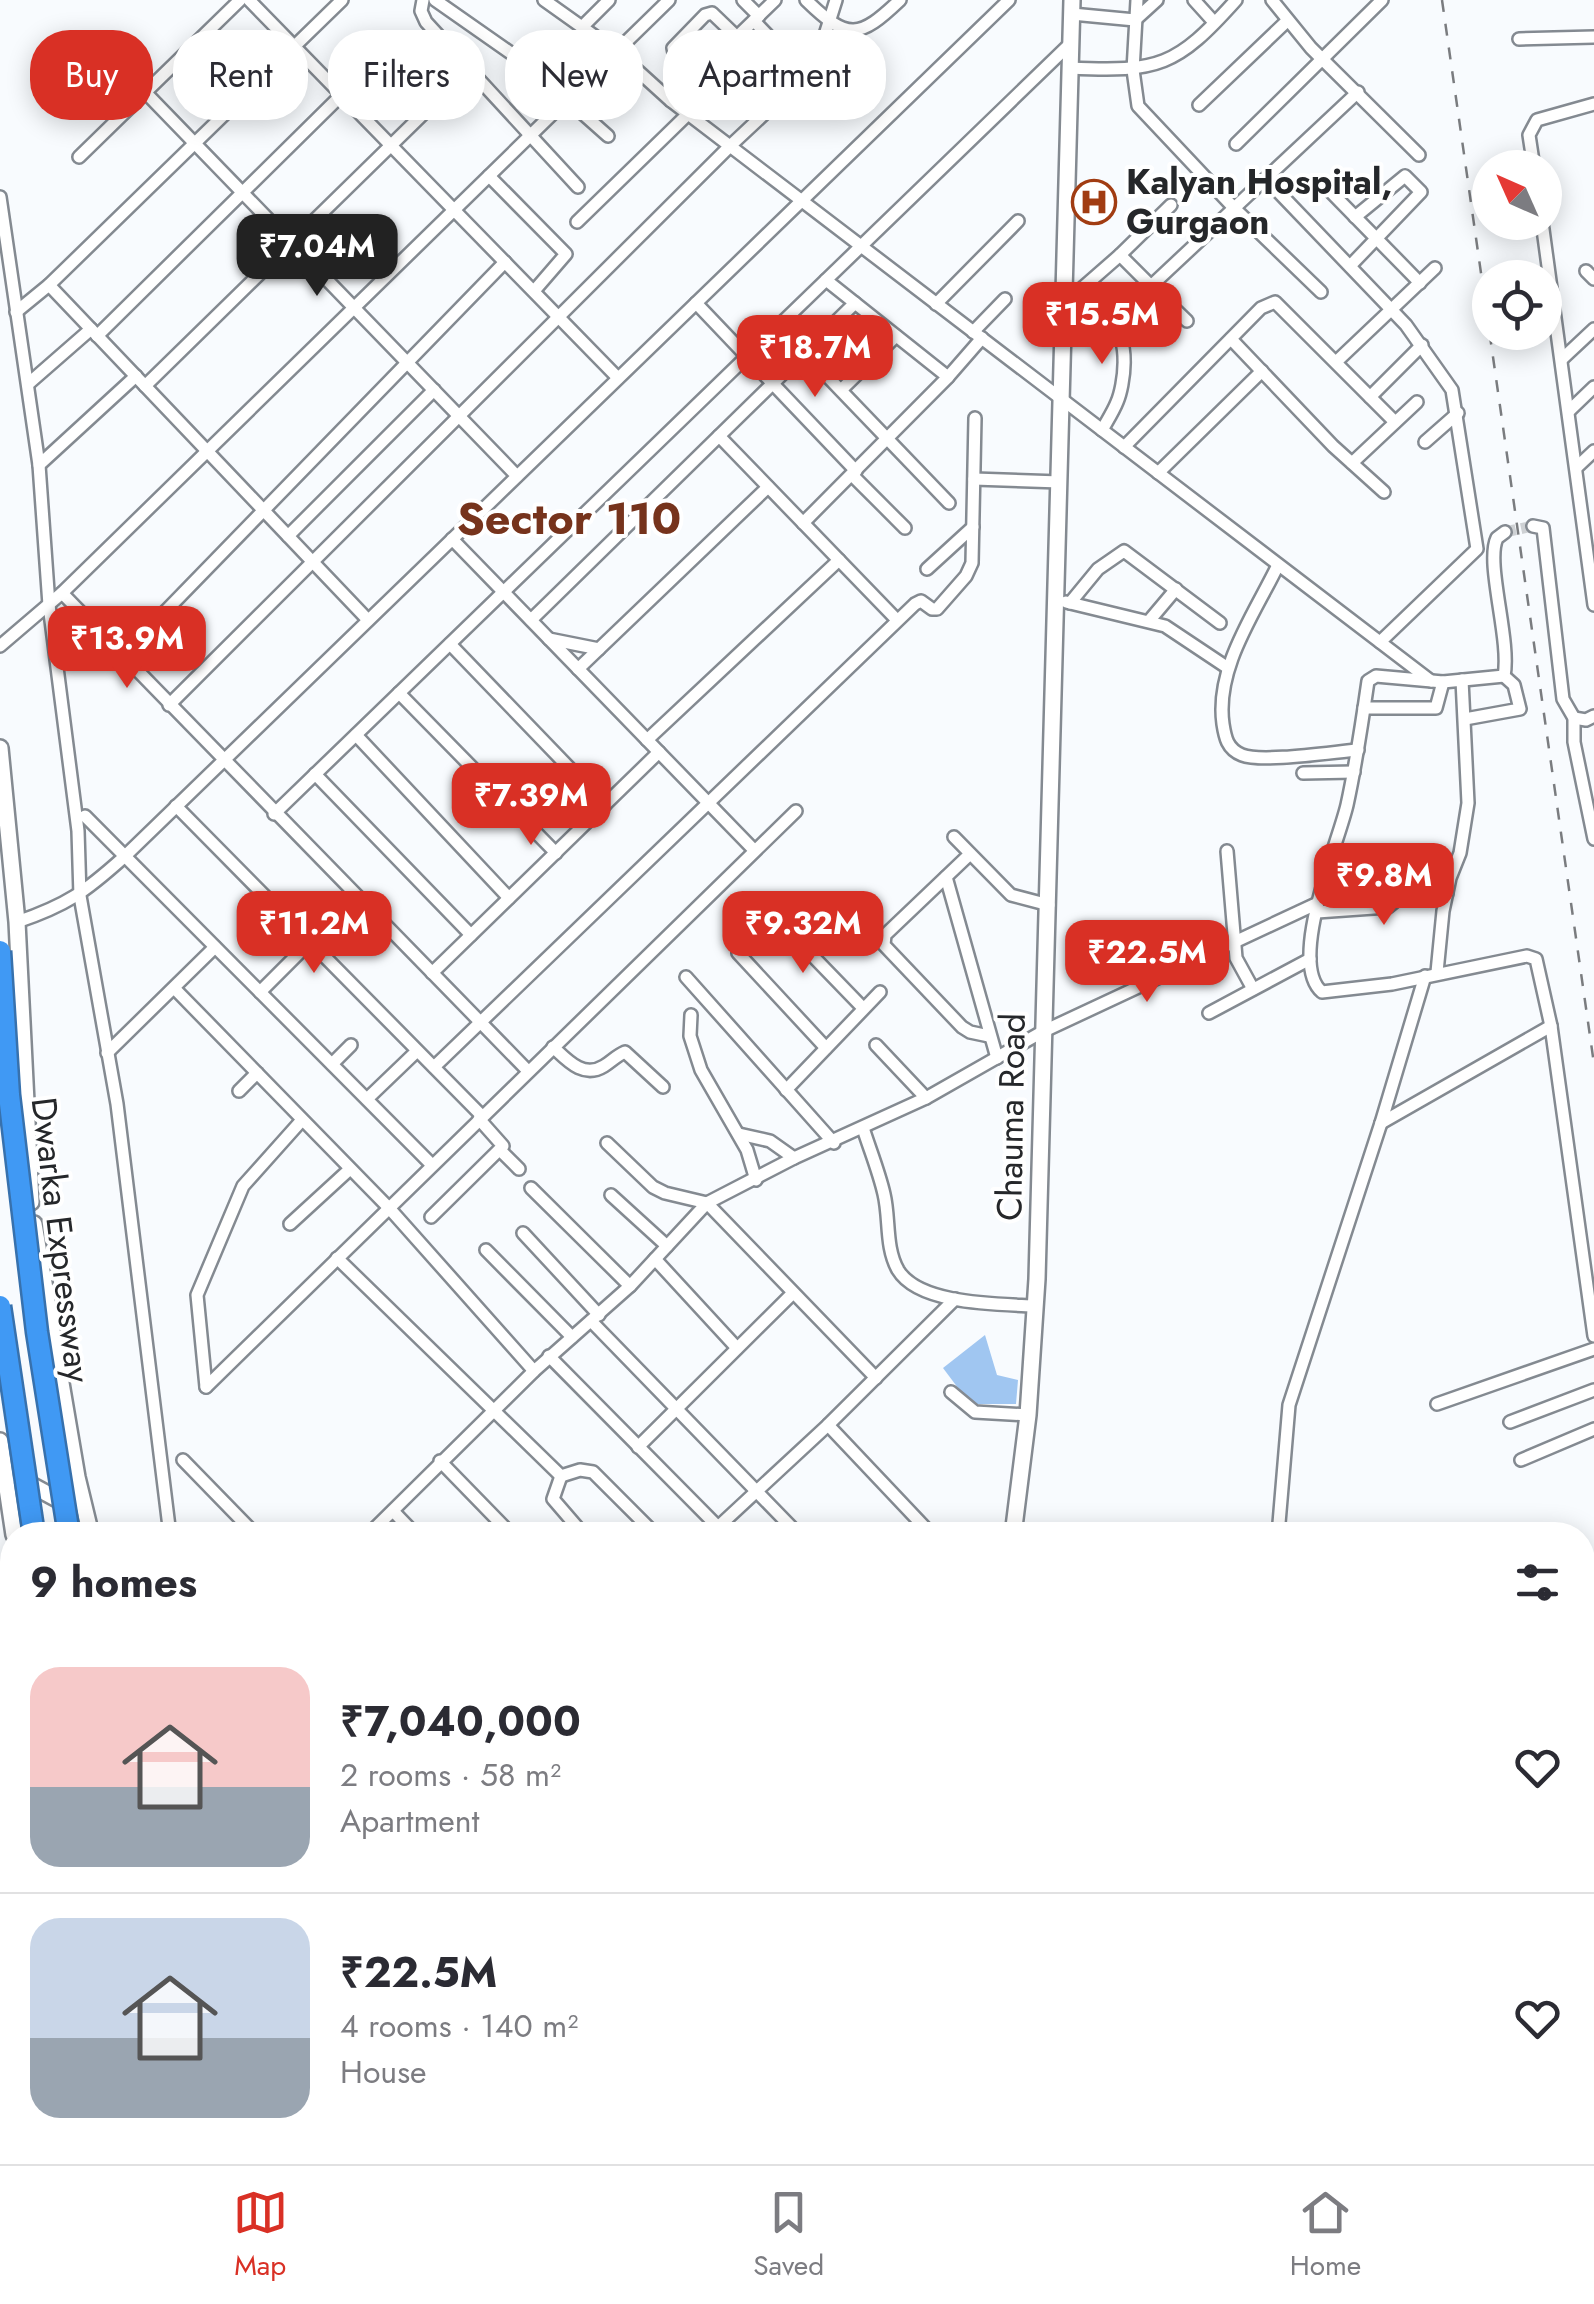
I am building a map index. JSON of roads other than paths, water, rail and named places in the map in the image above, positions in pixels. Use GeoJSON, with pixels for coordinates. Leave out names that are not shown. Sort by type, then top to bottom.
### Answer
{"type":"FeatureCollection","features":[{"type":"Feature","properties":{"kind":"highway","name":"Dwarka Expressway"},"geometry":{"type":"LineString","coordinates":[[0,951],[9,1095],[37,1332],[67,1522]]}},
{"type":"Feature","properties":{"kind":"highway","name":"Dwarka Expressway"},"geometry":{"type":"LineString","coordinates":[[0,1306],[32,1522]]}},
{"type":"Feature","properties":{"kind":"street"},"geometry":{"type":"LineString","coordinates":[[153,86],[240,0]]}},
{"type":"Feature","properties":{"kind":"street"},"geometry":{"type":"LineString","coordinates":[[249,0],[278,30]]}},
{"type":"Feature","properties":{"kind":"street"},"geometry":{"type":"LineString","coordinates":[[308,33],[342,0]]}},
{"type":"Feature","properties":{"kind":"street"},"geometry":{"type":"LineString","coordinates":[[423,0],[421,11],[434,30]]}},
{"type":"Feature","properties":{"kind":"street"},"geometry":{"type":"LineString","coordinates":[[435,0],[505,50]]}},
{"type":"Feature","properties":{"kind":"street"},"geometry":{"type":"LineString","coordinates":[[582,27],[609,0]]}},
{"type":"Feature","properties":{"kind":"street"},"geometry":{"type":"LineString","coordinates":[[638,30],[669,0]]}},
{"type":"Feature","properties":{"kind":"street"},"geometry":{"type":"LineString","coordinates":[[743,0],[767,30]]}},
{"type":"Feature","properties":{"kind":"street"},"geometry":{"type":"LineString","coordinates":[[744,30],[775,0]]}},
{"type":"Feature","properties":{"kind":"street"},"geometry":{"type":"LineString","coordinates":[[806,0],[828,22],[853,30],[867,29],[900,0]]}},
{"type":"Feature","properties":{"kind":"street"},"geometry":{"type":"LineString","coordinates":[[826,30],[836,0]]}},
{"type":"Feature","properties":{"kind":"street"},"geometry":{"type":"LineString","coordinates":[[17,922],[59,908],[80,896],[124,856],[1009,0]]}},
{"type":"Feature","properties":{"kind":"street"},"geometry":{"type":"LineString","coordinates":[[1138,0],[1133,70],[1138,106],[1235,210],[1320,292]]}},
{"type":"Feature","properties":{"kind":"street"},"geometry":{"type":"LineString","coordinates":[[1135,20],[1157,0]]}},
{"type":"Feature","properties":{"kind":"street"},"geometry":{"type":"LineString","coordinates":[[1194,0],[1214,21]]}},
{"type":"Feature","properties":{"kind":"street"},"geometry":{"type":"LineString","coordinates":[[1070,68],[1133,70],[1172,59],[1236,0]]}},
{"type":"Feature","properties":{"kind":"street"},"geometry":{"type":"LineString","coordinates":[[1272,0],[1323,59],[1419,155]]}},
{"type":"Feature","properties":{"kind":"street"},"geometry":{"type":"LineString","coordinates":[[1236,144],[1382,0]]}},
{"type":"Feature","properties":{"kind":"street"},"geometry":{"type":"LineString","coordinates":[[552,2],[586,30]]}},
{"type":"Feature","properties":{"kind":"street"},"geometry":{"type":"LineString","coordinates":[[1072,7],[1135,20]]}},
{"type":"Feature","properties":{"kind":"street","name":"Chauma Road"},"geometry":{"type":"LineString","coordinates":[[1015,1522],[1028,1415],[1035,1306],[1042,1032],[1064,602],[1060,482],[1072,7]]}},
{"type":"Feature","properties":{"kind":"street"},"geometry":{"type":"LineString","coordinates":[[691,30],[712,13],[730,30]]}},
{"type":"Feature","properties":{"kind":"street"},"geometry":{"type":"LineString","coordinates":[[1199,106],[1287,21]]}},
{"type":"Feature","properties":{"kind":"street"},"geometry":{"type":"LineString","coordinates":[[1518,39],[1594,37]]}},
{"type":"Feature","properties":{"kind":"street"},"geometry":{"type":"LineString","coordinates":[[274,814],[1071,43]]}},
{"type":"Feature","properties":{"kind":"street"},"geometry":{"type":"LineString","coordinates":[[308,60],[328,81]]}},
{"type":"Feature","properties":{"kind":"street"},"geometry":{"type":"LineString","coordinates":[[643,76],[663,95]]}},
{"type":"Feature","properties":{"kind":"street"},"geometry":{"type":"LineString","coordinates":[[485,85],[578,187]]}},
{"type":"Feature","properties":{"kind":"street"},"geometry":{"type":"LineString","coordinates":[[1152,286],[1358,92]]}},
{"type":"Feature","properties":{"kind":"street"},"geometry":{"type":"LineString","coordinates":[[153,100],[517,476]]}},
{"type":"Feature","properties":{"kind":"street"},"geometry":{"type":"LineString","coordinates":[[1531,150],[1529,136],[1536,120],[1594,104]]}},
{"type":"Feature","properties":{"kind":"street"},"geometry":{"type":"LineString","coordinates":[[28,384],[94,333],[328,109]]}},
{"type":"Feature","properties":{"kind":"street"},"geometry":{"type":"LineString","coordinates":[[79,157],[118,120]]}},
{"type":"Feature","properties":{"kind":"street"},"geometry":{"type":"LineString","coordinates":[[16,312],[218,120]]}},
{"type":"Feature","properties":{"kind":"street"},"geometry":{"type":"LineString","coordinates":[[366,120],[618,378]]}},
{"type":"Feature","properties":{"kind":"street"},"geometry":{"type":"LineString","coordinates":[[39,465],[140,381],[291,243],[417,120]]}},
{"type":"Feature","properties":{"kind":"street"},"geometry":{"type":"LineString","coordinates":[[0,646],[62,593],[545,120]]}},
{"type":"Feature","properties":{"kind":"street"},"geometry":{"type":"LineString","coordinates":[[590,120],[608,136]]}},
{"type":"Feature","properties":{"kind":"street"},"geometry":{"type":"LineString","coordinates":[[577,222],[682,120]]}},
{"type":"Feature","properties":{"kind":"street"},"geometry":{"type":"LineString","coordinates":[[696,120],[1380,642],[1437,681]]}},
{"type":"Feature","properties":{"kind":"street"},"geometry":{"type":"LineString","coordinates":[[169,705],[757,120]]}},
{"type":"Feature","properties":{"kind":"street"},"geometry":{"type":"LineString","coordinates":[[489,176],[566,254],[534,291]]}},
{"type":"Feature","properties":{"kind":"street"},"geometry":{"type":"LineString","coordinates":[[1350,266],[1421,192],[1405,176],[1399,178],[1355,217]]}},
{"type":"Feature","properties":{"kind":"street"},"geometry":{"type":"LineString","coordinates":[[1267,180],[1422,345],[1452,390],[1458,414],[1477,549],[1380,642]]}},
{"type":"Feature","properties":{"kind":"street"},"geometry":{"type":"LineString","coordinates":[[1325,186],[1420,283]]}},
{"type":"Feature","properties":{"kind":"street"},"geometry":{"type":"LineString","coordinates":[[0,197],[39,465],[49,605],[78,832],[80,896],[117,1104],[168,1522]]}},
{"type":"Feature","properties":{"kind":"street"},"geometry":{"type":"LineString","coordinates":[[1064,304],[1171,205]]}},
{"type":"Feature","properties":{"kind":"street"},"geometry":{"type":"LineString","coordinates":[[936,304],[1018,220]]}},
{"type":"Feature","properties":{"kind":"street"},"geometry":{"type":"LineString","coordinates":[[1545,240],[1570,410],[1585,459],[1593,597]]}},
{"type":"Feature","properties":{"kind":"street"},"geometry":{"type":"LineString","coordinates":[[1120,255],[1187,322]]}},
{"type":"Feature","properties":{"kind":"street"},"geometry":{"type":"LineString","coordinates":[[122,656],[506,262]]}},
{"type":"Feature","properties":{"kind":"street"},"geometry":{"type":"LineString","coordinates":[[1336,362],[1435,268]]}},
{"type":"Feature","properties":{"kind":"street"},"geometry":{"type":"LineString","coordinates":[[826,280],[948,377]]}},
{"type":"Feature","properties":{"kind":"street"},"geometry":{"type":"LineString","coordinates":[[48,285],[368,620]]}},
{"type":"Feature","properties":{"kind":"street"},"geometry":{"type":"LineString","coordinates":[[803,523],[948,377],[1005,298]]}},
{"type":"Feature","properties":{"kind":"street"},"geometry":{"type":"LineString","coordinates":[[1124,447],[1261,308],[1274,302],[1395,422]]}},
{"type":"Feature","properties":{"kind":"street"},"geometry":{"type":"LineString","coordinates":[[696,303],[905,528]]}},
{"type":"Feature","properties":{"kind":"street"},"geometry":{"type":"LineString","coordinates":[[531,620],[854,303]]}},
{"type":"Feature","properties":{"kind":"street"},"geometry":{"type":"LineString","coordinates":[[1064,327],[1099,326],[1112,328],[1119,335],[1122,384],[1118,401],[1102,430]]}},
{"type":"Feature","properties":{"kind":"street"},"geometry":{"type":"LineString","coordinates":[[1562,359],[1594,329]]}},
{"type":"Feature","properties":{"kind":"street"},"geometry":{"type":"LineString","coordinates":[[841,390],[896,336]]}},
{"type":"Feature","properties":{"kind":"street"},"geometry":{"type":"LineString","coordinates":[[1230,339],[1384,492]]}},
{"type":"Feature","properties":{"kind":"street"},"geometry":{"type":"LineString","coordinates":[[1370,397],[1422,345]]}},
{"type":"Feature","properties":{"kind":"street"},"geometry":{"type":"LineString","coordinates":[[1158,473],[1262,371]]}},
{"type":"Feature","properties":{"kind":"street"},"geometry":{"type":"LineString","coordinates":[[827,376],[973,523]]}},
{"type":"Feature","properties":{"kind":"street"},"geometry":{"type":"LineString","coordinates":[[1570,410],[1594,387]]}},
{"type":"Feature","properties":{"kind":"street"},"geometry":{"type":"LineString","coordinates":[[288,536],[434,390]]}},
{"type":"Feature","properties":{"kind":"street"},"geometry":{"type":"LineString","coordinates":[[1352,463],[1418,402]]}},
{"type":"Feature","properties":{"kind":"street"},"geometry":{"type":"LineString","coordinates":[[1425,442],[1458,414]]}},
{"type":"Feature","properties":{"kind":"street"},"geometry":{"type":"LineString","coordinates":[[434,1067],[897,620],[919,601],[937,609],[959,586],[972,563],[975,418]]}},
{"type":"Feature","properties":{"kind":"street"},"geometry":{"type":"LineString","coordinates":[[719,436],[897,620]]}},
{"type":"Feature","properties":{"kind":"street"},"geometry":{"type":"LineString","coordinates":[[1585,459],[1594,471]]}},
{"type":"Feature","properties":{"kind":"street"},"geometry":{"type":"LineString","coordinates":[[974,479],[1060,482]]}},
{"type":"Feature","properties":{"kind":"street"},"geometry":{"type":"LineString","coordinates":[[578,669],[768,487]]}},
{"type":"Feature","properties":{"kind":"street"},"geometry":{"type":"LineString","coordinates":[[927,569],[973,523]]}},
{"type":"Feature","properties":{"kind":"street"},"geometry":{"type":"LineString","coordinates":[[1533,526],[1542,528],[1563,699],[1574,718],[1586,720],[1594,716]]}},
{"type":"Feature","properties":{"kind":"street"},"geometry":{"type":"LineString","coordinates":[[1464,719],[1520,709],[1514,685],[1504,676],[1503,624],[1493,551],[1496,538],[1505,532]]}},
{"type":"Feature","properties":{"kind":"street"},"geometry":{"type":"LineString","coordinates":[[452,539],[754,850]]}},
{"type":"Feature","properties":{"kind":"street"},"geometry":{"type":"LineString","coordinates":[[1064,602],[1098,569],[1124,552],[1220,624]]}},
{"type":"Feature","properties":{"kind":"street"},"geometry":{"type":"LineString","coordinates":[[647,740],[839,560]]}},
{"type":"Feature","properties":{"kind":"street"},"geometry":{"type":"LineString","coordinates":[[1278,564],[1228,668],[1221,711],[1225,740],[1232,749],[1254,757],[1358,750]]}},
{"type":"Feature","properties":{"kind":"street"},"geometry":{"type":"LineString","coordinates":[[1149,620],[1176,589]]}},
{"type":"Feature","properties":{"kind":"street"},"geometry":{"type":"LineString","coordinates":[[62,593],[528,1071]]}},
{"type":"Feature","properties":{"kind":"street"},"geometry":{"type":"LineString","coordinates":[[1064,602],[1149,620],[1173,630],[1228,668]]}},
{"type":"Feature","properties":{"kind":"street"},"geometry":{"type":"LineString","coordinates":[[549,639],[599,649]]}},
{"type":"Feature","properties":{"kind":"street"},"geometry":{"type":"LineString","coordinates":[[450,644],[605,804]]}},
{"type":"Feature","properties":{"kind":"street"},"geometry":{"type":"LineString","coordinates":[[1504,676],[1437,681],[1376,676],[1368,681],[1354,772],[1317,908],[1310,959],[1312,978],[1322,992],[1392,984],[1533,957],[1537,962],[1550,1026],[1594,1336]]}},
{"type":"Feature","properties":{"kind":"street"},"geometry":{"type":"LineString","coordinates":[[1279,1522],[1288,1405],[1431,974],[1447,893],[1460,853],[1468,803],[1462,680]]}},
{"type":"Feature","properties":{"kind":"street"},"geometry":{"type":"LineString","coordinates":[[1364,708],[1436,708],[1437,681]]}},
{"type":"Feature","properties":{"kind":"street"},"geometry":{"type":"LineString","coordinates":[[399,693],[556,853]]}},
{"type":"Feature","properties":{"kind":"street"},"geometry":{"type":"LineString","coordinates":[[1574,718],[1574,742],[1594,839]]}},
{"type":"Feature","properties":{"kind":"street"},"geometry":{"type":"LineString","coordinates":[[356,735],[509,898]]}},
{"type":"Feature","properties":{"kind":"street"},"geometry":{"type":"LineString","coordinates":[[0,748],[17,922],[30,1194],[43,1293],[87,1522]]}},
{"type":"Feature","properties":{"kind":"street"},"geometry":{"type":"LineString","coordinates":[[432,974],[659,752]]}},
{"type":"Feature","properties":{"kind":"street"},"geometry":{"type":"LineString","coordinates":[[1303,774],[1354,772]]}},
{"type":"Feature","properties":{"kind":"street"},"geometry":{"type":"LineString","coordinates":[[315,774],[471,935]]}},
{"type":"Feature","properties":{"kind":"street"},"geometry":{"type":"LineString","coordinates":[[176,806],[434,1067],[503,1146],[432,1217]]}},
{"type":"Feature","properties":{"kind":"street"},"geometry":{"type":"LineString","coordinates":[[302,1120],[243,1186],[197,1296],[206,1387],[796,811]]}},
{"type":"Feature","properties":{"kind":"street"},"geometry":{"type":"LineString","coordinates":[[84,816],[432,1164]]}},
{"type":"Feature","properties":{"kind":"street"},"geometry":{"type":"LineString","coordinates":[[954,837],[1010,894],[1048,905]]}},
{"type":"Feature","properties":{"kind":"street"},"geometry":{"type":"LineString","coordinates":[[1228,851],[1238,964],[1253,989]]}},
{"type":"Feature","properties":{"kind":"street"},"geometry":{"type":"LineString","coordinates":[[970,854],[885,936],[884,945],[962,1027],[989,1036]]}},
{"type":"Feature","properties":{"kind":"street"},"geometry":{"type":"LineString","coordinates":[[946,877],[997,1058]]}},
{"type":"Feature","properties":{"kind":"street"},"geometry":{"type":"LineString","coordinates":[[381,1522],[549,1356],[630,1286],[707,1203],[926,1098],[1042,1032],[1234,941],[1317,908],[1388,907],[1409,890],[1447,893]]}},
{"type":"Feature","properties":{"kind":"street"},"geometry":{"type":"LineString","coordinates":[[792,900],[741,943],[738,953],[826,1048]]}},
{"type":"Feature","properties":{"kind":"street"},"geometry":{"type":"LineString","coordinates":[[773,915],[863,1008]]}},
{"type":"Feature","properties":{"kind":"street"},"geometry":{"type":"LineString","coordinates":[[260,992],[310,942]]}},
{"type":"Feature","properties":{"kind":"street"},"geometry":{"type":"LineString","coordinates":[[106,1053],[216,947]]}},
{"type":"Feature","properties":{"kind":"street"},"geometry":{"type":"LineString","coordinates":[[1209,1012],[1310,959]]}},
{"type":"Feature","properties":{"kind":"street"},"geometry":{"type":"LineString","coordinates":[[686,977],[834,1142]]}},
{"type":"Feature","properties":{"kind":"street"},"geometry":{"type":"LineString","coordinates":[[175,989],[389,1208],[534,1371]]}},
{"type":"Feature","properties":{"kind":"street"},"geometry":{"type":"LineString","coordinates":[[786,1090],[880,992]]}},
{"type":"Feature","properties":{"kind":"street"},"geometry":{"type":"LineString","coordinates":[[691,1015],[690,1036],[701,1070],[730,1125],[739,1134],[756,1180]]}},
{"type":"Feature","properties":{"kind":"street"},"geometry":{"type":"LineString","coordinates":[[1381,1124],[1550,1026]]}},
{"type":"Feature","properties":{"kind":"street"},"geometry":{"type":"LineString","coordinates":[[332,1064],[351,1044]]}},
{"type":"Feature","properties":{"kind":"street"},"geometry":{"type":"LineString","coordinates":[[876,1045],[926,1098]]}},
{"type":"Feature","properties":{"kind":"street"},"geometry":{"type":"LineString","coordinates":[[553,1047],[575,1068],[585,1070],[595,1070],[626,1052],[664,1087]]}},
{"type":"Feature","properties":{"kind":"street"},"geometry":{"type":"LineString","coordinates":[[367,1099],[417,1050]]}},
{"type":"Feature","properties":{"kind":"street"},"geometry":{"type":"LineString","coordinates":[[238,1091],[257,1072]]}},
{"type":"Feature","properties":{"kind":"street"},"geometry":{"type":"LineString","coordinates":[[864,1128],[885,1196],[890,1248],[899,1272],[915,1284],[955,1300],[1035,1306]]}},
{"type":"Feature","properties":{"kind":"street"},"geometry":{"type":"LineString","coordinates":[[739,1134],[770,1141],[794,1158]]}},
{"type":"Feature","properties":{"kind":"street"},"geometry":{"type":"LineString","coordinates":[[606,1143],[653,1186],[665,1193],[707,1203],[876,1378]]}},
{"type":"Feature","properties":{"kind":"street"},"geometry":{"type":"LineString","coordinates":[[500,1150],[519,1169]]}},
{"type":"Feature","properties":{"kind":"street"},"geometry":{"type":"LineString","coordinates":[[290,1224],[350,1169]]}},
{"type":"Feature","properties":{"kind":"street"},"geometry":{"type":"LineString","coordinates":[[531,1188],[630,1286]]}},
{"type":"Feature","properties":{"kind":"street"},"geometry":{"type":"LineString","coordinates":[[611,1195],[667,1246]]}},
{"type":"Feature","properties":{"kind":"street"},"geometry":{"type":"LineString","coordinates":[[524,1233],[676,1409],[787,1522]]}},
{"type":"Feature","properties":{"kind":"street"},"geometry":{"type":"LineString","coordinates":[[486,1250],[572,1337]]}},
{"type":"Feature","properties":{"kind":"street"},"geometry":{"type":"LineString","coordinates":[[337,1258],[561,1476]]}},
{"type":"Feature","properties":{"kind":"street"},"geometry":{"type":"LineString","coordinates":[[655,1259],[737,1348]]}},
{"type":"Feature","properties":{"kind":"street"},"geometry":{"type":"LineString","coordinates":[[638,1447],[793,1293]]}},
{"type":"Feature","properties":{"kind":"street"},"geometry":{"type":"LineString","coordinates":[[729,1522],[756,1489],[828,1425],[955,1300]]}},
{"type":"Feature","properties":{"kind":"street"},"geometry":{"type":"LineString","coordinates":[[1438,1404],[1594,1349]]}},
{"type":"Feature","properties":{"kind":"street"},"geometry":{"type":"LineString","coordinates":[[549,1356],[713,1522]]}},
{"type":"Feature","properties":{"kind":"street"},"geometry":{"type":"LineString","coordinates":[[1510,1422],[1594,1390]]}},
{"type":"Feature","properties":{"kind":"street"},"geometry":{"type":"LineString","coordinates":[[951,1392],[975,1412],[1028,1415]]}},
{"type":"Feature","properties":{"kind":"street"},"geometry":{"type":"LineString","coordinates":[[828,1425],[920,1522]]}},
{"type":"Feature","properties":{"kind":"street"},"geometry":{"type":"LineString","coordinates":[[1521,1460],[1594,1430]]}},
{"type":"Feature","properties":{"kind":"street"},"geometry":{"type":"LineString","coordinates":[[0,1441],[12,1522]]}},
{"type":"Feature","properties":{"kind":"street"},"geometry":{"type":"LineString","coordinates":[[183,1460],[243,1522]]}},
{"type":"Feature","properties":{"kind":"street"},"geometry":{"type":"LineString","coordinates":[[440,1461],[499,1522]]}},
{"type":"Feature","properties":{"kind":"street"},"geometry":{"type":"LineString","coordinates":[[4,1470],[86,1516]]}},
{"type":"Feature","properties":{"kind":"street"},"geometry":{"type":"LineString","coordinates":[[561,1476],[580,1470],[592,1472],[643,1522]]}},
{"type":"Feature","properties":{"kind":"street"},"geometry":{"type":"LineString","coordinates":[[561,1476],[553,1499],[573,1522]]}},
{"type":"Feature","properties":{"kind":"street"},"geometry":{"type":"LineString","coordinates":[[392,1511],[403,1522]]}},
{"type":"Feature","properties":{"kind":"water"},"geometry":{"type":"Polygon","coordinates":[[[985,1335],[997,1375],[1018,1380],[1016,1404],[970,1404],[943,1368],[985,1335]]]}},
{"type":"Feature","properties":{"kind":"tunnel"},"geometry":{"type":"LineString","coordinates":[[1505,532],[1533,526]]}},
{"type":"Feature","properties":{"kind":"railway"},"geometry":{"type":"LineString","coordinates":[[1442,0],[1594,1064]]}},
{"type":"Feature","properties":{"kind":"place","name":"Kalyan Hospital, Gurgaon"},"geometry":{"type":"Point","coordinates":[1094,202]}},
{"type":"Feature","properties":{"kind":"district","name":"Sector 110"},"geometry":{"type":"Point","coordinates":[569,518]}}]}
